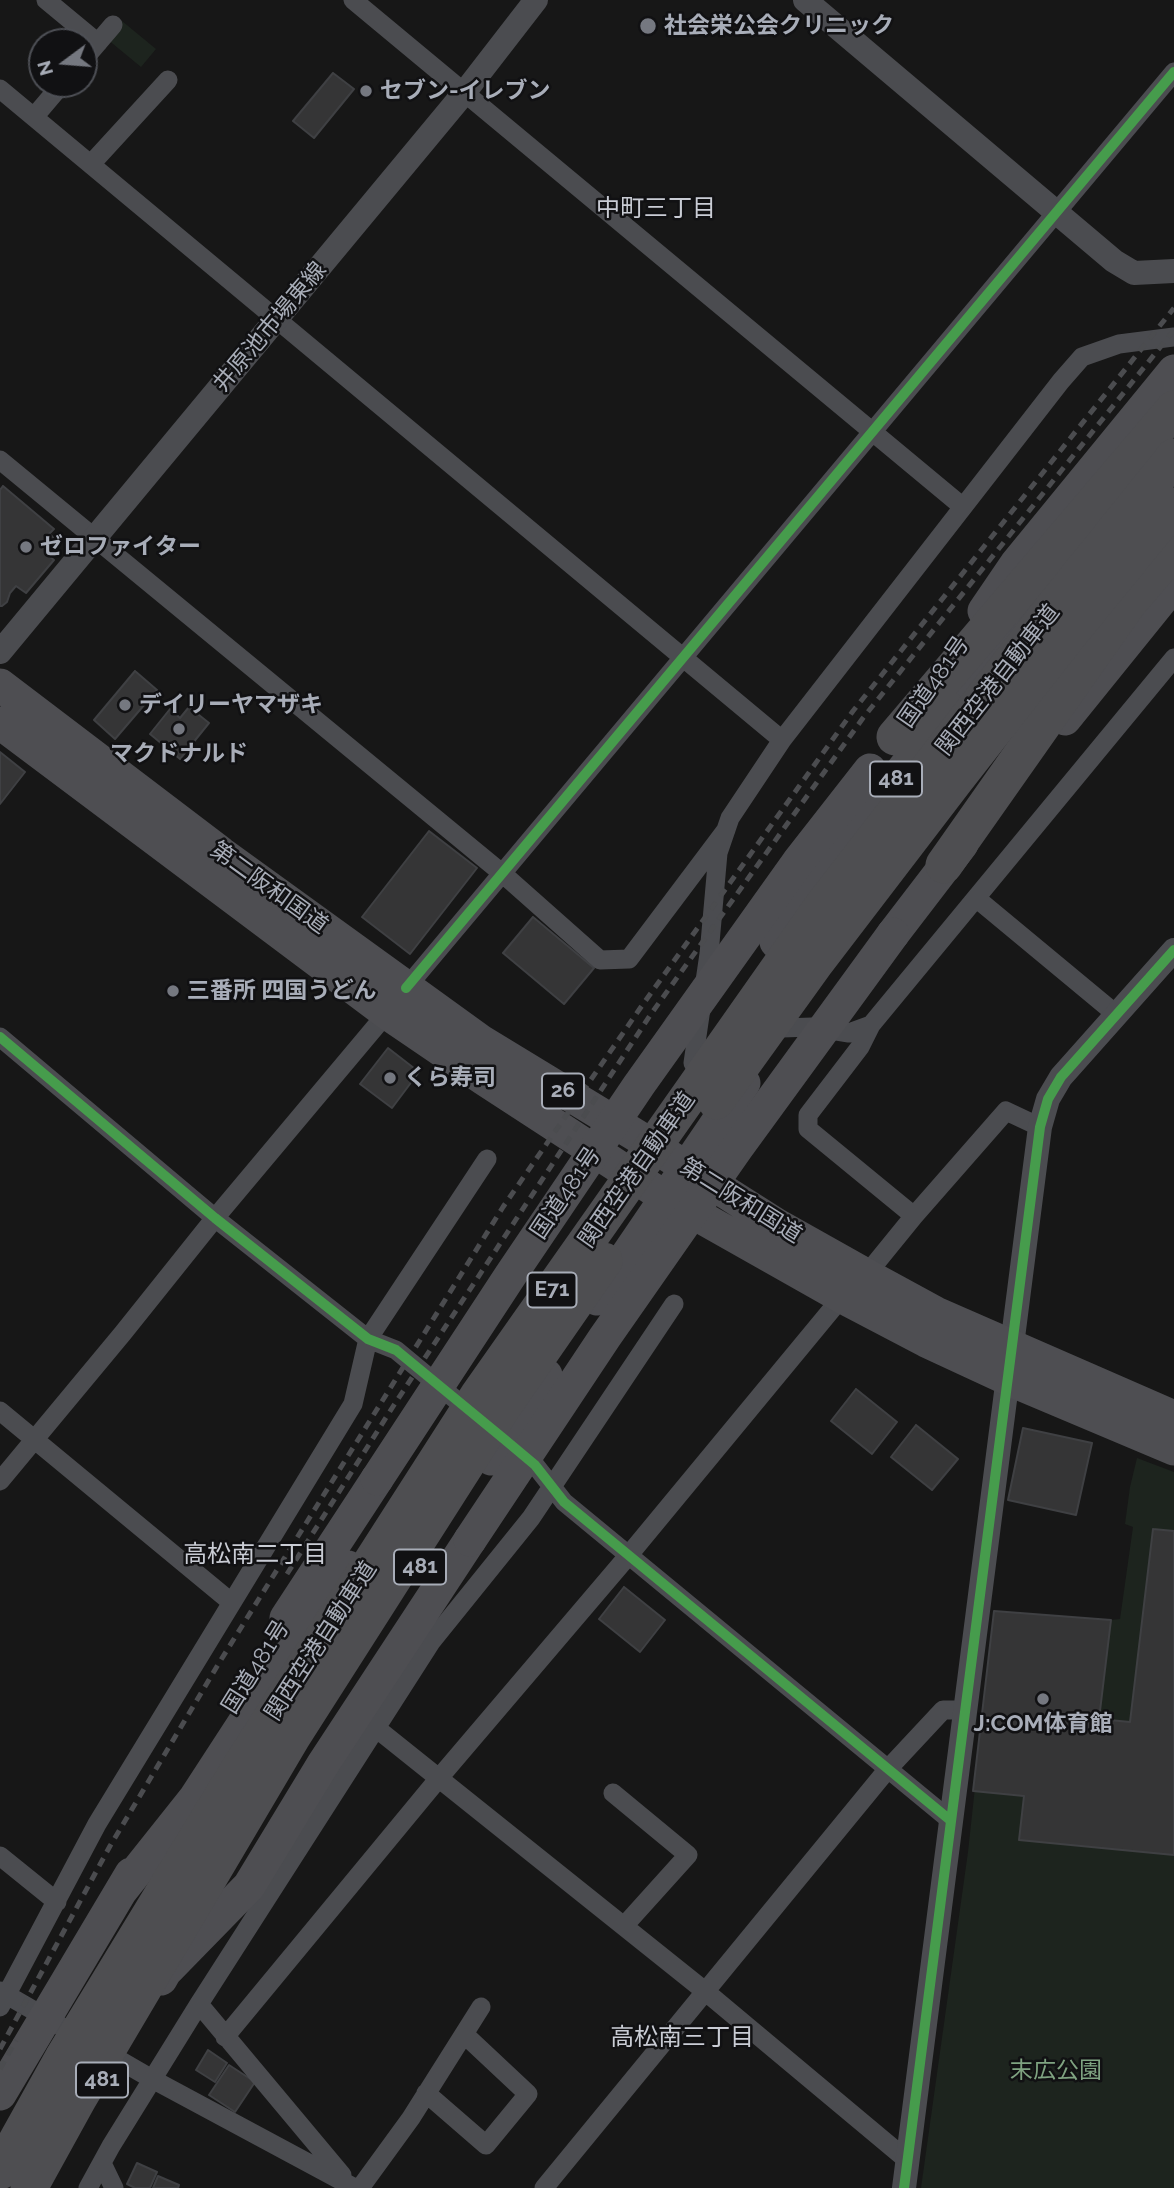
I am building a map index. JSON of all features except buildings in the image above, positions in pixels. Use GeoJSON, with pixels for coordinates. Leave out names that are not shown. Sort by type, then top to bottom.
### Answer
{"type":"FeatureCollection","features":[{"type":"Feature","properties":{"kind":"highway","name":"国道481号"},"geometry":{"type":"LineString","coordinates":[[0,2094],[187,1777],[267,1648],[510,1276],[639,1085],[797,862],[870,769],[905,746],[1016,565],[1174,371]]}},
{"type":"Feature","properties":{"kind":"highway"},"geometry":{"type":"LineString","coordinates":[[905,746],[1029,582],[1174,409]]}},
{"type":"Feature","properties":{"kind":"highway","name":"481"},"geometry":{"type":"LineString","coordinates":[[121,1891],[195,1798],[288,1655],[694,1063],[905,746],[1008,636],[1174,437]]}},
{"type":"Feature","properties":{"kind":"highway","name":"関西空港自動車道"},"geometry":{"type":"LineString","coordinates":[[0,2171],[62,2058],[244,1760],[478,1396],[824,904],[1048,614],[1174,457]]}},
{"type":"Feature","properties":{"kind":"highway","name":"関西空港自動車道"},"geometry":{"type":"LineString","coordinates":[[29,2188],[85,2087],[292,1737],[502,1408],[816,962],[1059,648],[1174,506]]}},
{"type":"Feature","properties":{"kind":"highway","name":"481"},"geometry":{"type":"LineString","coordinates":[[41,2188],[165,1972],[299,1753],[503,1439],[665,1197],[843,935],[971,769],[1174,519]]}},
{"type":"Feature","properties":{"kind":"highway"},"geometry":{"type":"LineString","coordinates":[[971,769],[1061,678],[1174,550]]}},
{"type":"Feature","properties":{"kind":"highway","name":"481"},"geometry":{"type":"LineString","coordinates":[[165,1972],[249,1886],[323,1764],[470,1540],[605,1337],[737,1147],[944,866],[1174,584]]}},
{"type":"Feature","properties":{"kind":"highway"},"geometry":{"type":"LineString","coordinates":[[944,866],[1129,602]]}},
{"type":"Feature","properties":{"kind":"highway","name":"第二阪和国道"},"geometry":{"type":"LineString","coordinates":[[0,685],[222,853],[397,1001],[484,1079],[665,1197],[842,1297],[1007,1379],[1174,1449]]}},
{"type":"Feature","properties":{"kind":"highway","name":"第二阪和国道"},"geometry":{"type":"LineString","coordinates":[[0,723],[397,1001],[481,1041],[777,1225],[936,1313],[1174,1417]]}},
{"type":"Feature","properties":{"kind":"street"},"geometry":{"type":"LineString","coordinates":[[46,0],[80,28]]}},
{"type":"Feature","properties":{"kind":"street"},"geometry":{"type":"LineString","coordinates":[[353,0],[963,507]]}},
{"type":"Feature","properties":{"kind":"street","name":"井原池市場東線"},"geometry":{"type":"LineString","coordinates":[[0,652],[464,93],[536,0]]}},
{"type":"Feature","properties":{"kind":"street"},"geometry":{"type":"LineString","coordinates":[[805,0],[1114,261],[1134,272],[1174,271]]}},
{"type":"Feature","properties":{"kind":"street"},"geometry":{"type":"LineString","coordinates":[[98,43],[113,25]]}},
{"type":"Feature","properties":{"kind":"street"},"geometry":{"type":"LineString","coordinates":[[0,1481],[215,1218],[1174,72]]}},
{"type":"Feature","properties":{"kind":"street"},"geometry":{"type":"LineString","coordinates":[[91,164],[168,80]]}},
{"type":"Feature","properties":{"kind":"street"},"geometry":{"type":"LineString","coordinates":[[0,89],[782,740]]}},
{"type":"Feature","properties":{"kind":"street"},"geometry":{"type":"LineString","coordinates":[[34,117],[50,98]]}},
{"type":"Feature","properties":{"kind":"street"},"geometry":{"type":"LineString","coordinates":[[694,1063],[719,853],[730,818],[782,740],[1082,357],[1119,344],[1174,337]]}},
{"type":"Feature","properties":{"kind":"street"},"geometry":{"type":"LineString","coordinates":[[0,460],[503,874],[600,960],[629,959],[726,830]]}},
{"type":"Feature","properties":{"kind":"street"},"geometry":{"type":"LineString","coordinates":[[914,1216],[808,1129],[808,1115],[860,1047],[871,1025],[1170,670]]}},
{"type":"Feature","properties":{"kind":"street"},"geometry":{"type":"LineString","coordinates":[[976,898],[1117,1015]]}},
{"type":"Feature","properties":{"kind":"street"},"geometry":{"type":"LineString","coordinates":[[904,2188],[1040,1127],[1048,1099],[1061,1077],[1174,950]]}},
{"type":"Feature","properties":{"kind":"street"},"geometry":{"type":"LineString","coordinates":[[782,1028],[813,1027],[849,1033],[871,1025]]}},
{"type":"Feature","properties":{"kind":"street"},"geometry":{"type":"LineString","coordinates":[[0,1037],[215,1218],[368,1339],[396,1350],[535,1465],[564,1502],[950,1820]]}},
{"type":"Feature","properties":{"kind":"street"},"geometry":{"type":"LineString","coordinates":[[866,1275],[1006,1111],[1040,1127]]}},
{"type":"Feature","properties":{"kind":"street"},"geometry":{"type":"LineString","coordinates":[[355,2187],[152,2079],[45,2016],[2,1998],[57,1902],[97,1824],[353,1404],[368,1339],[487,1158]]}},
{"type":"Feature","properties":{"kind":"street"},"geometry":{"type":"LineString","coordinates":[[225,2037],[842,1297]]}},
{"type":"Feature","properties":{"kind":"street"},"geometry":{"type":"LineString","coordinates":[[88,2188],[199,2004],[431,1643],[531,1518],[674,1304]]}},
{"type":"Feature","properties":{"kind":"street"},"geometry":{"type":"LineString","coordinates":[[0,1411],[231,1602]]}},
{"type":"Feature","properties":{"kind":"street"},"geometry":{"type":"LineString","coordinates":[[544,2188],[887,1770],[943,1710],[964,1710]]}},
{"type":"Feature","properties":{"kind":"street"},"geometry":{"type":"LineString","coordinates":[[376,1728],[706,1992],[907,2160]]}},
{"type":"Feature","properties":{"kind":"street"},"geometry":{"type":"LineString","coordinates":[[613,1793],[688,1855],[624,1926]]}},
{"type":"Feature","properties":{"kind":"street"},"geometry":{"type":"LineString","coordinates":[[0,1856],[57,1902]]}},
{"type":"Feature","properties":{"kind":"street"},"geometry":{"type":"LineString","coordinates":[[199,2004],[355,2187]]}},
{"type":"Feature","properties":{"kind":"street"},"geometry":{"type":"LineString","coordinates":[[355,2187],[411,2118],[481,2007]]}},
{"type":"Feature","properties":{"kind":"street"},"geometry":{"type":"LineString","coordinates":[[426,2093],[486,2145],[528,2094],[464,2034]]}},
{"type":"Feature","properties":{"kind":"street"},"geometry":{"type":"LineString","coordinates":[[75,2188],[107,2155]]}},
{"type":"Feature","properties":{"kind":"street"},"geometry":{"type":"LineString","coordinates":[[107,2155],[114,2188]]}},
{"type":"Feature","properties":{"kind":"green space"},"geometry":{"type":"Polygon","coordinates":[[[122,21],[156,49],[141,67],[107,39],[122,21]]]}},
{"type":"Feature","properties":{"kind":"green space","name":"末広公園"},"geometry":{"type":"Polygon","coordinates":[[[1137,1458],[1174,1472],[1174,2188],[921,2188],[968,1852],[994,1611],[1120,1619],[1133,1527],[1125,1524],[1137,1458]]]}},
{"type":"Feature","properties":{"kind":"railway"},"geometry":{"type":"LineString","coordinates":[[0,2049],[110,1846],[219,1663],[503,1207],[641,1007],[853,711],[1174,308]]}},
{"type":"Feature","properties":{"kind":"railway"},"geometry":{"type":"LineString","coordinates":[[287,1574],[394,1405],[651,1014],[863,718],[1174,330]]}},
{"type":"Feature","properties":{"kind":"railway"},"geometry":{"type":"LineString","coordinates":[[0,2069],[16,2040]]}},
{"type":"Feature","properties":{"kind":"cycle path"},"geometry":{"type":"LineString","coordinates":[[406,988],[1174,72]]}},
{"type":"Feature","properties":{"kind":"cycle path"},"geometry":{"type":"LineString","coordinates":[[904,2188],[1040,1127],[1048,1099],[1061,1077],[1174,950]]}},
{"type":"Feature","properties":{"kind":"cycle path"},"geometry":{"type":"LineString","coordinates":[[0,1037],[215,1218],[368,1339],[396,1350],[504,1439],[535,1465],[564,1502],[950,1820]]}},
{"type":"Feature","properties":{"kind":"place","name":"社会栄公会クリニック"},"geometry":{"type":"Point","coordinates":[648,26]}},
{"type":"Feature","properties":{"kind":"place","name":"セブン-イレブン"},"geometry":{"type":"Point","coordinates":[366,91]}},
{"type":"Feature","properties":{"kind":"place","name":"ゼロファイター"},"geometry":{"type":"Point","coordinates":[26,547]}},
{"type":"Feature","properties":{"kind":"place","name":"デイリーヤマザキ"},"geometry":{"type":"Point","coordinates":[125,705]}},
{"type":"Feature","properties":{"kind":"place","name":"マクドナルド"},"geometry":{"type":"Point","coordinates":[179,729]}},
{"type":"Feature","properties":{"kind":"place","name":"三番所 四国うどん"},"geometry":{"type":"Point","coordinates":[173,991]}},
{"type":"Feature","properties":{"kind":"place","name":"くら寿司"},"geometry":{"type":"Point","coordinates":[390,1078]}},
{"type":"Feature","properties":{"kind":"place","name":"J:COM体育館"},"geometry":{"type":"Point","coordinates":[1043,1699]}},
{"type":"Feature","properties":{"kind":"district","name":"中町三丁目"},"geometry":{"type":"Point","coordinates":[656,209]}},
{"type":"Feature","properties":{"kind":"district","name":"高松南二丁目"},"geometry":{"type":"Point","coordinates":[255,1555]}},
{"type":"Feature","properties":{"kind":"district","name":"高松南三丁目"},"geometry":{"type":"Point","coordinates":[682,2038]}}]}
